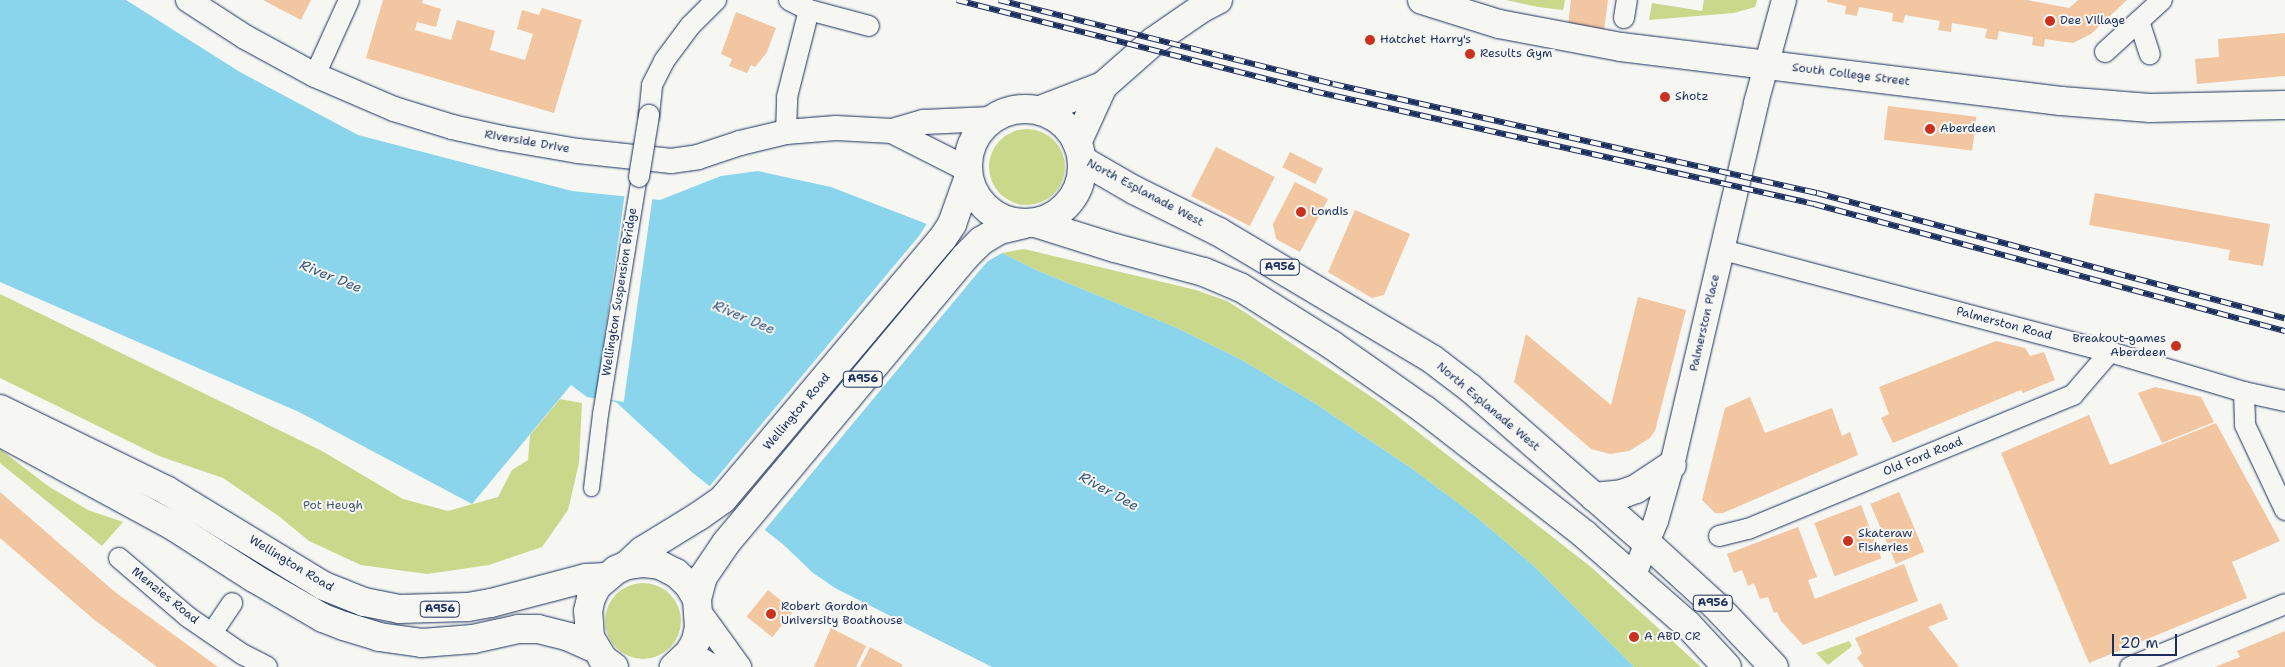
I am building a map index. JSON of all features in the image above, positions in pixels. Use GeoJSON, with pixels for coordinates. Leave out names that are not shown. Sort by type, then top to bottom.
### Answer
{"type":"FeatureCollection","features":[{"type":"Feature","properties":{"kind":"main road"},"geometry":{"type":"LineString","coordinates":[[1040,110],[1103,86],[1154,40],[1202,8],[1218,0]]}},
{"type":"Feature","properties":{"kind":"main road","name":"South College Street"},"geometry":{"type":"LineString","coordinates":[[1422,0],[1498,24],[1621,47],[1765,65],[2106,106],[2150,108],[2285,105]]}},
{"type":"Feature","properties":{"kind":"main road"},"geometry":{"type":"LineString","coordinates":[[1080,151],[1103,86]]}},
{"type":"Feature","properties":{"kind":"main road","name":"A956"},"geometry":{"type":"LineString","coordinates":[[678,664],[698,634],[698,606],[703,577],[710,564],[981,241],[999,230],[1029,224],[1049,219],[1071,201],[1082,174],[1080,151],[1068,128],[1056,117],[1040,110],[1023,108],[1006,112],[991,119],[978,133],[969,150],[968,174],[974,194],[994,216],[1009,222],[1029,224],[1204,272],[1240,287],[1332,345],[1425,410],[1584,534],[1688,625],[1727,667]]}},
{"type":"Feature","properties":{"kind":"main road","name":"North Esplanade West"},"geometry":{"type":"LineString","coordinates":[[1080,151],[1110,177],[1234,241],[1432,359],[1470,388],[1648,544],[1716,606],[1774,667]]}},
{"type":"Feature","properties":{"kind":"main road","name":"Wellington Road"},"geometry":{"type":"LineString","coordinates":[[0,409],[166,490],[324,586],[364,602],[400,609],[468,607],[491,603],[617,571],[642,551],[700,516],[723,499],[952,224],[968,174]]}},
{"type":"Feature","properties":{"kind":"main road","name":"A956"},"geometry":{"type":"LineString","coordinates":[[0,432],[173,526],[254,578],[323,618],[352,629],[379,638],[422,643],[473,639],[518,629],[538,629],[569,637],[609,662]]}},
{"type":"Feature","properties":{"kind":"main road"},"geometry":{"type":"LineString","coordinates":[[1594,497],[1622,494],[1636,489],[1672,464]]}},
{"type":"Feature","properties":{"kind":"main road","name":"A956"},"geometry":{"type":"LineString","coordinates":[[609,662],[588,630],[588,611],[598,586],[617,571],[644,563],[660,565],[676,572],[688,584],[698,606]]}},
{"type":"Feature","properties":{"kind":"street","name":"Riverside Drive"},"geometry":{"type":"LineString","coordinates":[[188,0],[244,37],[314,75],[394,109],[452,127],[502,138],[616,156],[671,161],[698,157],[740,142],[786,132],[836,128],[892,131]]}},
{"type":"Feature","properties":{"kind":"street"},"geometry":{"type":"LineString","coordinates":[[314,75],[349,0]]}},
{"type":"Feature","properties":{"kind":"street","name":"Wellington Suspension Bridge"},"geometry":{"type":"LineString","coordinates":[[591,488],[649,115],[652,85],[664,62],[690,26],[716,0]]}},
{"type":"Feature","properties":{"kind":"street"},"geometry":{"type":"LineString","coordinates":[[789,0],[809,10],[869,26]]}},
{"type":"Feature","properties":{"kind":"street","name":"Palmerston Place"},"geometry":{"type":"LineString","coordinates":[[1634,577],[1648,544],[1672,464],[1765,65],[1784,0]]}},
{"type":"Feature","properties":{"kind":"street"},"geometry":{"type":"LineString","coordinates":[[2105,52],[2162,0]]}},
{"type":"Feature","properties":{"kind":"street"},"geometry":{"type":"LineString","coordinates":[[786,132],[787,96],[809,10]]}},
{"type":"Feature","properties":{"kind":"street"},"geometry":{"type":"LineString","coordinates":[[2139,21],[2150,54]]}},
{"type":"Feature","properties":{"kind":"street"},"geometry":{"type":"LineString","coordinates":[[892,131],[924,122],[991,119]]}},
{"type":"Feature","properties":{"kind":"street"},"geometry":{"type":"LineString","coordinates":[[892,131],[968,174]]}},
{"type":"Feature","properties":{"kind":"street","name":"Palmerston Road"},"geometry":{"type":"LineString","coordinates":[[1723,250],[2110,352],[2244,392],[2285,401]]}},
{"type":"Feature","properties":{"kind":"street","name":"Old Ford Road"},"geometry":{"type":"LineString","coordinates":[[1719,536],[1748,529],[2073,395],[2110,352]]}},
{"type":"Feature","properties":{"kind":"street"},"geometry":{"type":"LineString","coordinates":[[2244,392],[2245,425],[2285,510]]}},
{"type":"Feature","properties":{"kind":"street","name":"Menzies Road"},"geometry":{"type":"LineString","coordinates":[[119,558],[188,617],[242,654],[267,667]]}},
{"type":"Feature","properties":{"kind":"street","name":"Menzies Road"},"geometry":{"type":"LineString","coordinates":[[212,633],[232,604]]}},
{"type":"Feature","properties":{"kind":"street"},"geometry":{"type":"LineString","coordinates":[[2130,667],[2285,604]]}},
{"type":"Feature","properties":{"kind":"street"},"geometry":{"type":"LineString","coordinates":[[698,606],[739,667]]}},
{"type":"Feature","properties":{"kind":"street"},"geometry":{"type":"LineString","coordinates":[[678,664],[713,667]]}},
{"type":"Feature","properties":{"kind":"green space"},"geometry":{"type":"Polygon","coordinates":[[[1506,0],[1565,0],[1563,10],[1506,0]]]}},
{"type":"Feature","properties":{"kind":"green space"},"geometry":{"type":"Polygon","coordinates":[[[1704,0],[1757,0],[1755,7],[1734,13],[1649,20],[1652,3],[1702,11],[1704,0]]]}},
{"type":"Feature","properties":{"kind":"green space"},"geometry":{"type":"Polygon","coordinates":[[[1027,129],[1041,132],[1054,140],[1062,153],[1065,167],[1062,181],[1054,194],[1041,202],[1027,205],[1013,202],[1000,194],[992,181],[989,167],[992,153],[1000,140],[1013,132],[1027,129]]]}},
{"type":"Feature","properties":{"kind":"green space"},"geometry":{"type":"Polygon","coordinates":[[[1024,249],[1196,290],[1227,301],[1382,404],[1591,567],[1701,667],[1634,667],[1534,566],[1474,515],[1411,468],[1316,404],[1240,359],[1177,328],[1036,270],[1002,253],[1024,249]]]}},
{"type":"Feature","properties":{"kind":"green space","name":"Pot Heugh"},"geometry":{"type":"Polygon","coordinates":[[[0,294],[322,451],[403,499],[448,511],[498,497],[512,470],[528,460],[530,435],[560,399],[582,403],[579,463],[568,510],[542,547],[489,565],[427,574],[361,565],[309,541],[280,517],[223,478],[159,456],[0,378],[0,294]]]}},
{"type":"Feature","properties":{"kind":"green space"},"geometry":{"type":"Polygon","coordinates":[[[0,449],[48,486],[88,510],[123,522],[102,546],[0,463],[0,449]]]}},
{"type":"Feature","properties":{"kind":"green space"},"geometry":{"type":"Polygon","coordinates":[[[643,583],[657,586],[670,594],[678,607],[681,621],[678,635],[670,648],[657,656],[643,659],[629,656],[616,648],[608,635],[605,621],[608,607],[616,594],[629,586],[643,583]]]}},
{"type":"Feature","properties":{"kind":"green space"},"geometry":{"type":"Polygon","coordinates":[[[1849,641],[1852,646],[1828,665],[1816,653],[1849,641]]]}},
{"type":"Feature","properties":{"kind":"water","name":"River Dee"},"geometry":{"type":"Polygon","coordinates":[[[0,0],[126,0],[240,72],[358,135],[572,191],[660,200],[721,176],[758,171],[831,187],[1002,253],[1036,270],[1177,328],[1240,359],[1316,404],[1411,468],[1474,515],[1534,566],[1634,667],[992,667],[835,588],[813,573],[785,546],[693,473],[616,402],[587,397],[571,385],[472,504],[299,412],[0,282],[0,0]]]}},
{"type":"Feature","properties":{"kind":"pier"},"geometry":{"type":"Polygon","coordinates":[[[625,192],[653,196],[624,402],[596,398],[625,192]]]}},
{"type":"Feature","properties":{"kind":"pier"},"geometry":{"type":"Polygon","coordinates":[[[928,222],[989,245],[1002,253],[988,261],[980,270],[763,532],[709,487],[919,236],[928,222]]]}},
{"type":"Feature","properties":{"kind":"building"},"geometry":{"type":"Polygon","coordinates":[[[263,0],[311,0],[301,20],[263,0]]]}},
{"type":"Feature","properties":{"kind":"building"},"geometry":{"type":"Polygon","coordinates":[[[383,0],[423,0],[422,3],[441,9],[436,27],[417,22],[415,30],[451,40],[457,20],[495,31],[490,50],[525,60],[533,34],[517,29],[522,10],[539,15],[542,8],[582,20],[554,113],[366,58],[383,0]]]}},
{"type":"Feature","properties":{"kind":"building"},"geometry":{"type":"Polygon","coordinates":[[[1571,0],[1608,0],[1604,30],[1568,25],[1571,0]]]}},
{"type":"Feature","properties":{"kind":"building"},"geometry":{"type":"Polygon","coordinates":[[[1827,0],[2027,0],[2069,8],[2078,0],[2127,0],[2091,34],[2073,43],[2045,39],[2044,47],[2032,45],[2033,37],[1999,31],[1997,40],[1985,38],[1987,29],[1952,23],[1951,32],[1938,30],[1940,21],[1905,15],[1903,23],[1892,21],[1893,13],[1859,7],[1857,16],[1845,14],[1846,6],[1827,2],[1827,0]]]}},
{"type":"Feature","properties":{"kind":"building"},"geometry":{"type":"Polygon","coordinates":[[[736,12],[776,28],[767,52],[755,67],[751,65],[747,73],[729,66],[732,59],[721,54],[736,12]]]}},
{"type":"Feature","properties":{"kind":"building"},"geometry":{"type":"Polygon","coordinates":[[[2285,33],[2285,76],[2197,84],[2195,59],[2219,57],[2218,39],[2285,33]]]}},
{"type":"Feature","properties":{"kind":"building","name":"Aberdeen"},"geometry":{"type":"Polygon","coordinates":[[[1888,106],[1976,117],[1972,151],[1884,140],[1888,106]]]}},
{"type":"Feature","properties":{"kind":"building"},"geometry":{"type":"Polygon","coordinates":[[[1216,147],[1275,177],[1250,226],[1191,196],[1216,147]]]}},
{"type":"Feature","properties":{"kind":"building"},"geometry":{"type":"Polygon","coordinates":[[[1290,152],[1323,169],[1315,184],[1282,167],[1290,152]]]}},
{"type":"Feature","properties":{"kind":"building","name":"Londis"},"geometry":{"type":"Polygon","coordinates":[[[1295,182],[1328,199],[1300,252],[1276,239],[1273,224],[1295,182]]]}},
{"type":"Feature","properties":{"kind":"building"},"geometry":{"type":"Polygon","coordinates":[[[2095,193],[2270,224],[2263,266],[2228,260],[2230,250],[2089,225],[2095,193]]]}},
{"type":"Feature","properties":{"kind":"building"},"geometry":{"type":"Polygon","coordinates":[[[1355,210],[1410,234],[1384,295],[1372,298],[1328,272],[1355,210]]]}},
{"type":"Feature","properties":{"kind":"building"},"geometry":{"type":"Polygon","coordinates":[[[1638,297],[1686,310],[1655,431],[1650,438],[1629,451],[1610,454],[1591,449],[1514,382],[1526,334],[1611,405],[1638,297]]]}},
{"type":"Feature","properties":{"kind":"building"},"geometry":{"type":"Polygon","coordinates":[[[1996,341],[2025,348],[2030,356],[2044,352],[2055,380],[2023,393],[2021,390],[1893,443],[1881,418],[1889,414],[1879,387],[1996,341]]]}},
{"type":"Feature","properties":{"kind":"building"},"geometry":{"type":"Polygon","coordinates":[[[2155,387],[2201,397],[2214,422],[2162,443],[2138,393],[2155,387]]]}},
{"type":"Feature","properties":{"kind":"building"},"geometry":{"type":"Polygon","coordinates":[[[1750,397],[1765,433],[1832,408],[1842,436],[1850,432],[1858,455],[1723,513],[1715,513],[1702,500],[1725,408],[1750,397]]]}},
{"type":"Feature","properties":{"kind":"building"},"geometry":{"type":"Polygon","coordinates":[[[2089,415],[2110,465],[2216,423],[2280,541],[2232,562],[2247,598],[2089,663],[2001,453],[2089,415]]]}},
{"type":"Feature","properties":{"kind":"building"},"geometry":{"type":"Polygon","coordinates":[[[0,492],[115,592],[218,667],[157,667],[92,618],[0,538],[0,492]]]}},
{"type":"Feature","properties":{"kind":"building"},"geometry":{"type":"Polygon","coordinates":[[[1899,492],[1924,552],[1896,564],[1870,504],[1899,492]]]}},
{"type":"Feature","properties":{"kind":"building","name":"Skateraw Fisheries"},"geometry":{"type":"Polygon","coordinates":[[[1861,505],[1881,558],[1835,576],[1814,523],[1861,505]]]}},
{"type":"Feature","properties":{"kind":"building"},"geometry":{"type":"Polygon","coordinates":[[[1798,527],[1817,577],[1808,580],[1815,599],[1904,564],[1918,601],[1803,645],[1781,621],[1777,612],[1774,613],[1768,597],[1760,599],[1754,583],[1748,586],[1742,570],[1734,573],[1727,554],[1798,527]]]}},
{"type":"Feature","properties":{"kind":"building","name":"Robert Gordon University Boathouse"},"geometry":{"type":"Polygon","coordinates":[[[768,590],[794,611],[772,637],[747,616],[768,590]]]}},
{"type":"Feature","properties":{"kind":"building"},"geometry":{"type":"Polygon","coordinates":[[[1941,603],[1948,619],[1928,627],[1959,667],[1864,667],[1857,658],[1862,653],[1855,638],[1941,603]]]}},
{"type":"Feature","properties":{"kind":"building"},"geometry":{"type":"Polygon","coordinates":[[[831,628],[866,646],[856,667],[814,667],[831,628]]]}},
{"type":"Feature","properties":{"kind":"building"},"geometry":{"type":"Polygon","coordinates":[[[2285,631],[2285,667],[2215,667],[2240,657],[2237,651],[2285,631]]]}},
{"type":"Feature","properties":{"kind":"building"},"geometry":{"type":"Polygon","coordinates":[[[870,647],[903,665],[901,667],[860,667],[870,647]]]}},
{"type":"Feature","properties":{"kind":"railway"},"geometry":{"type":"LineString","coordinates":[[957,0],[1313,91],[1814,204],[2285,331]]}},
{"type":"Feature","properties":{"kind":"railway"},"geometry":{"type":"LineString","coordinates":[[999,0],[1333,84],[1817,193],[2285,318]]}},
{"type":"Feature","properties":{"kind":"place","name":"Dee Village"},"geometry":{"type":"Point","coordinates":[2050,21]}},
{"type":"Feature","properties":{"kind":"place","name":"Hatchet Harry's"},"geometry":{"type":"Point","coordinates":[1370,40]}},
{"type":"Feature","properties":{"kind":"place","name":"Results Gym"},"geometry":{"type":"Point","coordinates":[1470,54]}},
{"type":"Feature","properties":{"kind":"place","name":"Shotz"},"geometry":{"type":"Point","coordinates":[1665,97]}},
{"type":"Feature","properties":{"kind":"place","name":"Aberdeen"},"geometry":{"type":"Point","coordinates":[1930,129]}},
{"type":"Feature","properties":{"kind":"place","name":"Londis"},"geometry":{"type":"Point","coordinates":[1301,212]}},
{"type":"Feature","properties":{"kind":"place","name":"Breakout-games Aberdeen"},"geometry":{"type":"Point","coordinates":[2176,346]}},
{"type":"Feature","properties":{"kind":"place","name":"Skateraw Fisheries"},"geometry":{"type":"Point","coordinates":[1848,541]}},
{"type":"Feature","properties":{"kind":"place","name":"Robert Gordon University Boathouse"},"geometry":{"type":"Point","coordinates":[771,614]}},
{"type":"Feature","properties":{"kind":"place","name":"A ABD CR"},"geometry":{"type":"Point","coordinates":[1634,637]}}]}
